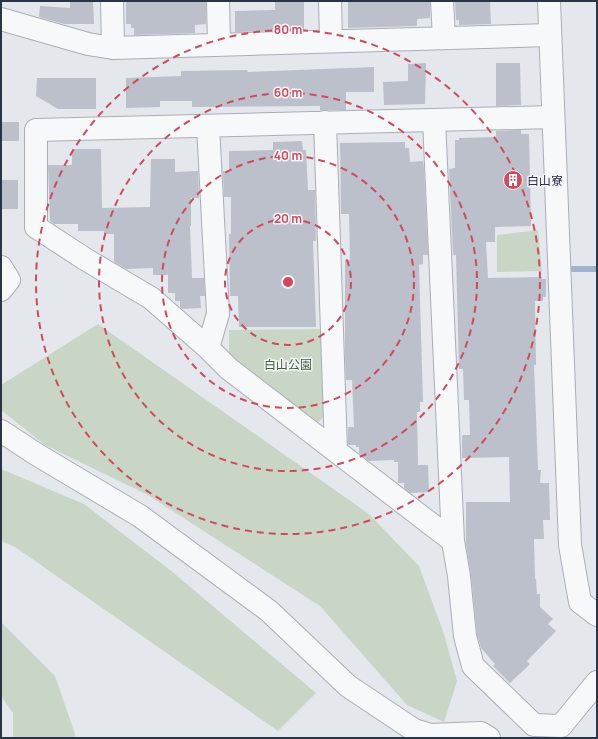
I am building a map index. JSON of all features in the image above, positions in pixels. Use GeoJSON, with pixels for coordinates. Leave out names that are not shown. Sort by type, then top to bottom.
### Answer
{"type":"FeatureCollection","features":[{"type":"Feature","properties":{"kind":"street"},"geometry":{"type":"LineString","coordinates":[[112,1],[113,48]]}},
{"type":"Feature","properties":{"kind":"street"},"geometry":{"type":"LineString","coordinates":[[218,1],[219,44]]}},
{"type":"Feature","properties":{"kind":"street"},"geometry":{"type":"LineString","coordinates":[[330,1],[332,41]]}},
{"type":"Feature","properties":{"kind":"street"},"geometry":{"type":"LineString","coordinates":[[442,1],[444,38]]}},
{"type":"Feature","properties":{"kind":"street"},"geometry":{"type":"LineString","coordinates":[[549,1],[570,545],[580,602],[597,615]]}},
{"type":"Feature","properties":{"kind":"street"},"geometry":{"type":"LineString","coordinates":[[1,19],[88,44],[113,48],[550,35]]}},
{"type":"Feature","properties":{"kind":"street"},"geometry":{"type":"LineString","coordinates":[[453,541],[229,369],[208,348],[151,298],[85,259],[36,227],[36,130],[553,117]]}},
{"type":"Feature","properties":{"kind":"street"},"geometry":{"type":"LineString","coordinates":[[434,120],[453,541],[459,576],[465,636],[473,666],[534,725],[561,726],[597,682]]}},
{"type":"Feature","properties":{"kind":"street"},"geometry":{"type":"LineString","coordinates":[[325,122],[336,451]]}},
{"type":"Feature","properties":{"kind":"street"},"geometry":{"type":"LineString","coordinates":[[208,126],[218,314],[208,348]]}},
{"type":"Feature","properties":{"kind":"street"},"geometry":{"type":"LineString","coordinates":[[1,267],[9,280],[1,290]]}},
{"type":"Feature","properties":{"kind":"street"},"geometry":{"type":"LineString","coordinates":[[1,431],[36,454],[140,516],[270,611],[348,686],[414,730],[430,735],[481,733],[489,738]]}},
{"type":"Feature","properties":{"kind":"green space"},"geometry":{"type":"Polygon","coordinates":[[[538,230],[542,271],[497,272],[497,235],[538,230]]]}},
{"type":"Feature","properties":{"kind":"green space"},"geometry":{"type":"Polygon","coordinates":[[[98,324],[369,514],[419,566],[444,634],[457,681],[444,722],[407,705],[320,606],[148,495],[45,445],[1,410],[1,385],[98,324]]]}},
{"type":"Feature","properties":{"kind":"green space","name":"白山公園"},"geometry":{"type":"Polygon","coordinates":[[[323,329],[324,416],[313,428],[240,368],[229,353],[229,330],[323,329]]]}},
{"type":"Feature","properties":{"kind":"green space"},"geometry":{"type":"Polygon","coordinates":[[[1,469],[84,504],[170,570],[316,693],[278,731],[15,547],[1,541],[1,469]]]}},
{"type":"Feature","properties":{"kind":"green space"},"geometry":{"type":"Polygon","coordinates":[[[1,622],[55,676],[75,734],[75,738],[13,738],[13,713],[1,696],[1,622]]]}},
{"type":"Feature","properties":{"kind":"building"},"geometry":{"type":"Polygon","coordinates":[[[70,1],[93,1],[94,24],[64,24],[39,17],[40,6],[70,8],[70,1]]]}},
{"type":"Feature","properties":{"kind":"building"},"geometry":{"type":"Polygon","coordinates":[[[126,1],[206,1],[206,24],[195,25],[195,33],[134,35],[134,28],[131,28],[131,24],[126,24],[126,1]]]}},
{"type":"Feature","properties":{"kind":"building"},"geometry":{"type":"Polygon","coordinates":[[[275,1],[304,1],[304,30],[235,32],[235,11],[275,10],[275,1]]]}},
{"type":"Feature","properties":{"kind":"building"},"geometry":{"type":"Polygon","coordinates":[[[348,1],[430,1],[430,18],[417,19],[417,26],[348,28],[348,1]]]}},
{"type":"Feature","properties":{"kind":"building"},"geometry":{"type":"Polygon","coordinates":[[[455,1],[490,1],[491,24],[459,25],[459,20],[456,20],[455,1]]]}},
{"type":"Feature","properties":{"kind":"building"},"geometry":{"type":"Polygon","coordinates":[[[426,63],[425,104],[384,105],[383,82],[408,81],[408,64],[426,63]]]}},
{"type":"Feature","properties":{"kind":"building"},"geometry":{"type":"Polygon","coordinates":[[[496,63],[520,63],[521,105],[496,106],[496,63]]]}},
{"type":"Feature","properties":{"kind":"building"},"geometry":{"type":"Polygon","coordinates":[[[374,67],[374,92],[346,92],[346,110],[320,110],[320,106],[192,107],[192,101],[160,101],[160,107],[126,108],[126,78],[181,76],[181,71],[247,70],[248,72],[374,67]]]}},
{"type":"Feature","properties":{"kind":"building"},"geometry":{"type":"Polygon","coordinates":[[[37,78],[96,78],[96,109],[58,109],[36,96],[37,78]]]}},
{"type":"Feature","properties":{"kind":"building"},"geometry":{"type":"Polygon","coordinates":[[[1,122],[19,122],[19,141],[1,141],[1,122]]]}},
{"type":"Feature","properties":{"kind":"building"},"geometry":{"type":"Polygon","coordinates":[[[521,130],[521,134],[529,134],[531,226],[495,227],[495,242],[486,242],[488,278],[542,277],[542,279],[546,279],[546,297],[543,297],[543,301],[535,301],[536,365],[534,365],[538,470],[541,470],[540,483],[549,483],[550,520],[543,520],[544,539],[534,539],[535,579],[537,594],[540,594],[540,607],[553,619],[548,624],[556,631],[527,661],[530,664],[510,683],[493,666],[495,664],[481,648],[477,634],[471,575],[466,544],[466,502],[510,502],[509,457],[462,458],[462,435],[470,435],[469,400],[464,400],[463,369],[459,369],[456,255],[453,255],[449,169],[455,168],[455,140],[459,140],[459,138],[496,137],[496,131],[521,130]]]}},
{"type":"Feature","properties":{"kind":"building"},"geometry":{"type":"Polygon","coordinates":[[[302,141],[303,150],[306,150],[308,190],[315,190],[316,241],[313,241],[316,327],[239,327],[238,296],[230,296],[229,234],[231,234],[231,197],[224,197],[223,171],[229,171],[229,151],[273,150],[273,142],[302,141]]]}},
{"type":"Feature","properties":{"kind":"building"},"geometry":{"type":"Polygon","coordinates":[[[405,142],[405,148],[409,148],[410,162],[423,161],[428,255],[423,255],[423,264],[419,265],[423,402],[420,402],[420,412],[417,412],[418,465],[428,465],[429,492],[410,493],[404,488],[404,483],[398,483],[398,462],[394,462],[394,460],[369,461],[359,453],[359,447],[356,447],[356,445],[348,445],[348,427],[354,427],[352,380],[346,380],[345,356],[345,260],[350,260],[349,214],[341,214],[340,143],[405,142]]]}},
{"type":"Feature","properties":{"kind":"building"},"geometry":{"type":"Polygon","coordinates":[[[72,149],[101,149],[102,208],[150,207],[151,159],[175,159],[175,172],[198,171],[199,198],[191,198],[190,226],[192,278],[204,278],[205,296],[200,296],[201,308],[182,309],[180,307],[180,301],[175,301],[175,293],[168,293],[168,275],[153,275],[153,268],[126,269],[114,262],[114,234],[104,234],[104,231],[78,231],[78,224],[54,224],[50,221],[48,165],[72,165],[72,149]]]}},
{"type":"Feature","properties":{"kind":"building"},"geometry":{"type":"Polygon","coordinates":[[[1,180],[18,180],[18,209],[1,209],[1,180]]]}},
{"type":"Feature","properties":{"kind":"waterway"},"geometry":{"type":"LineString","coordinates":[[573,269],[597,269]]}},
{"type":"Feature","properties":{"kind":"place","name":"白山寮"},"geometry":{"type":"Point","coordinates":[513,180]}}]}
